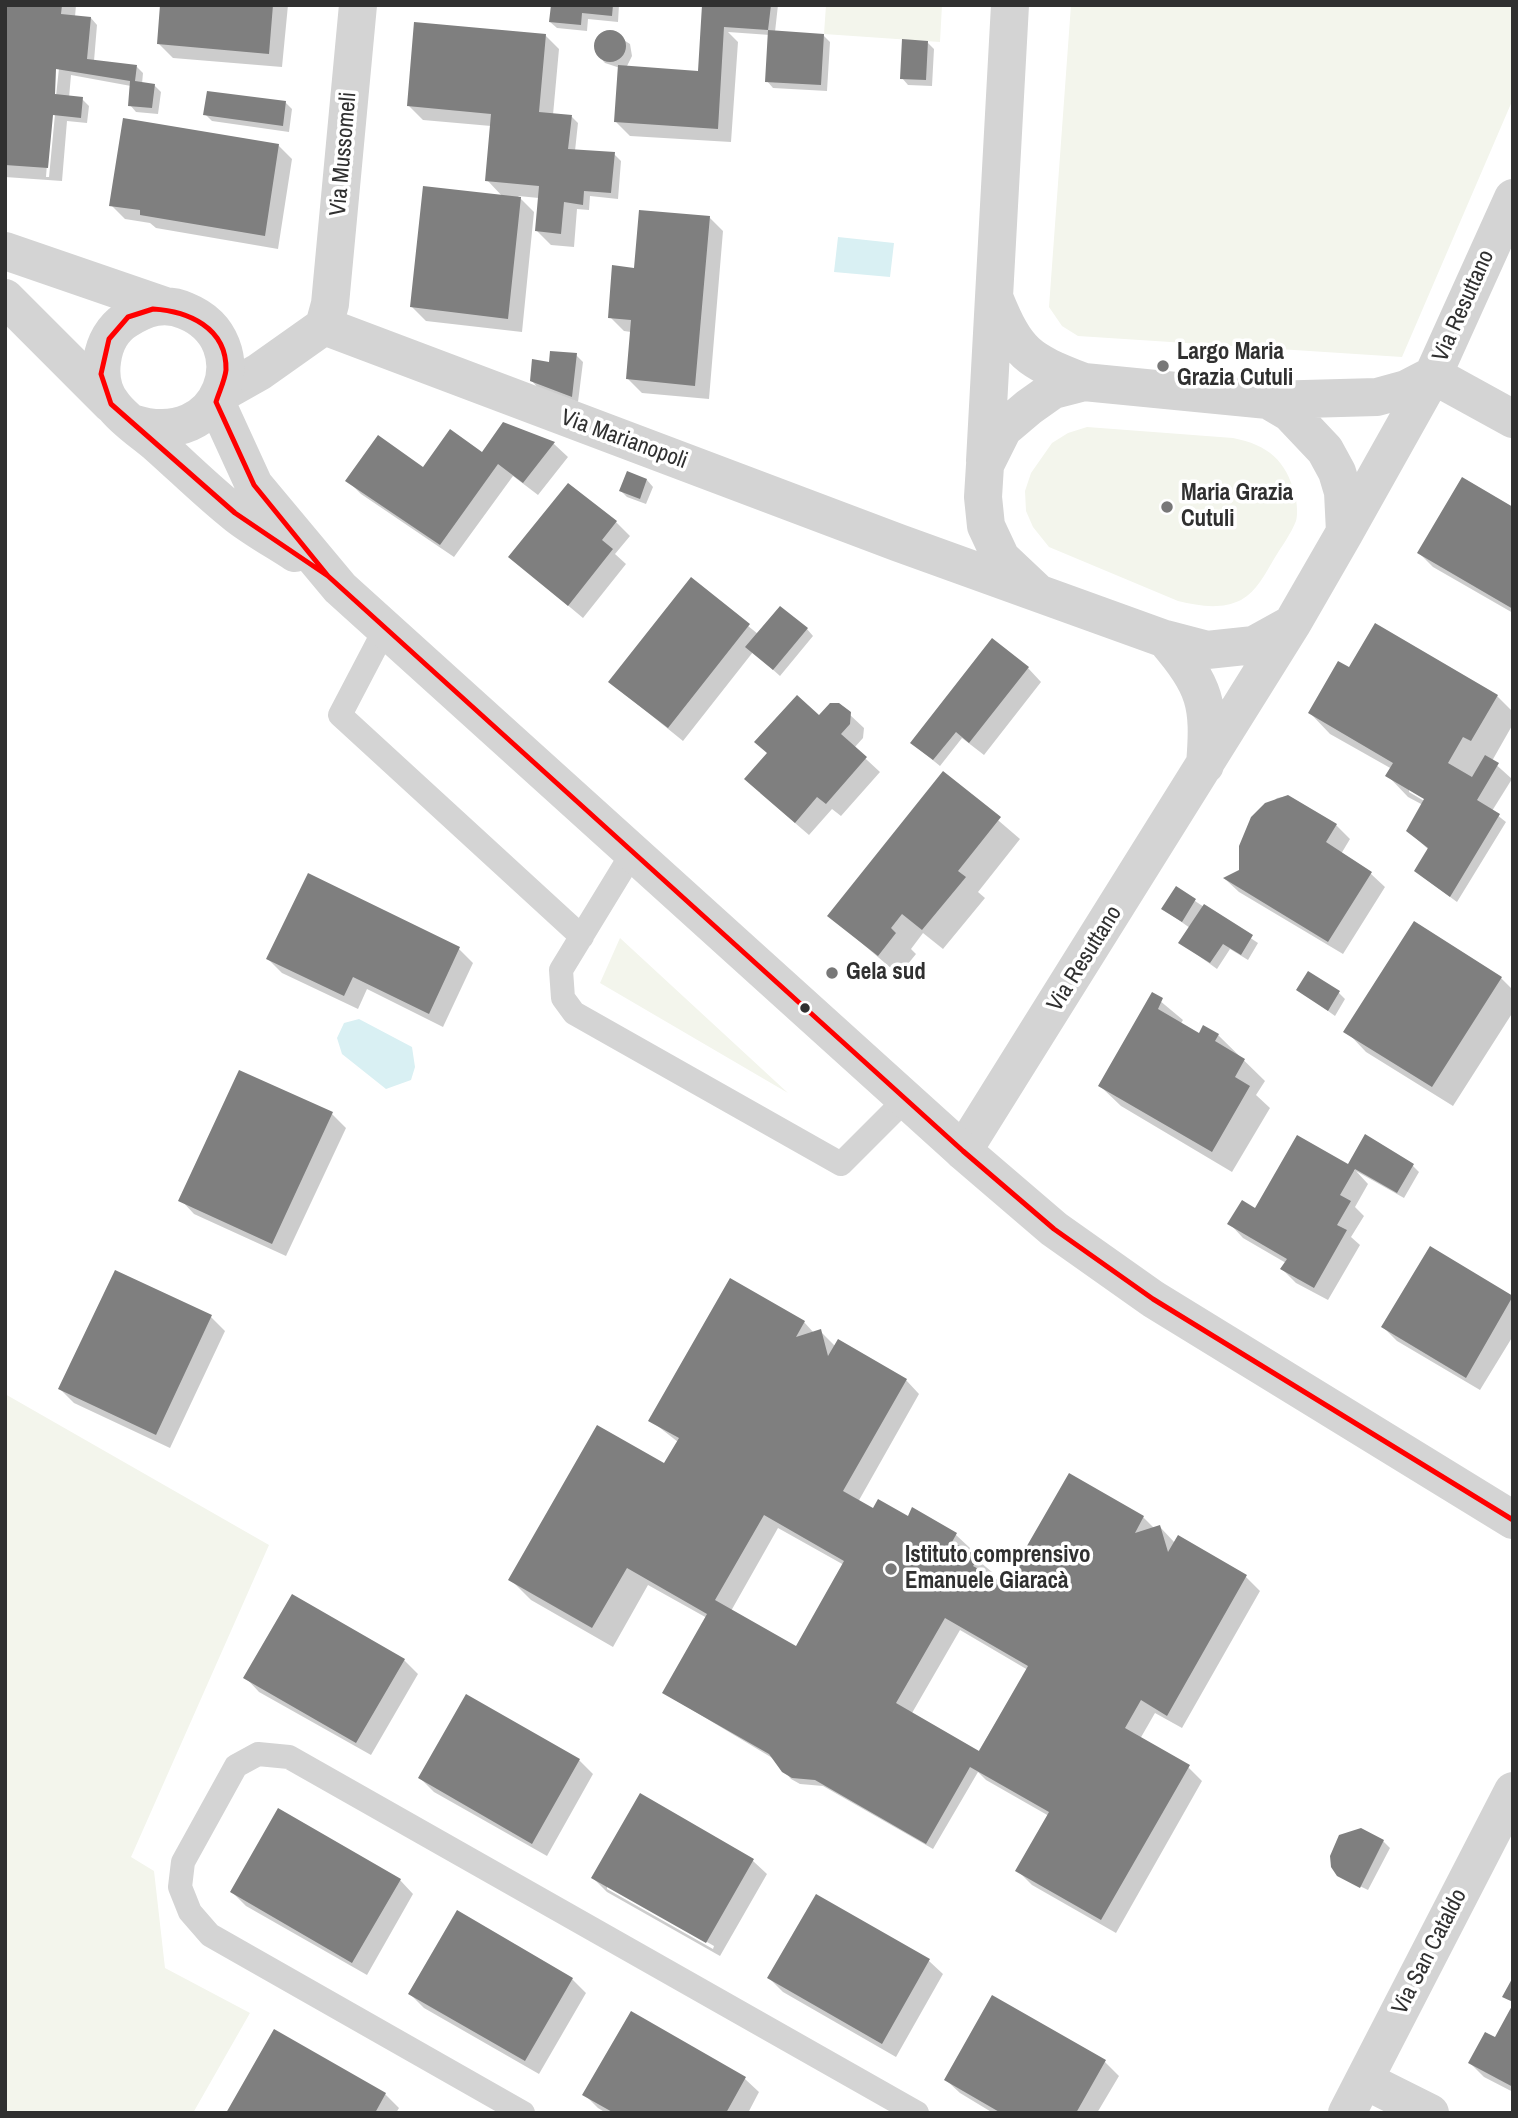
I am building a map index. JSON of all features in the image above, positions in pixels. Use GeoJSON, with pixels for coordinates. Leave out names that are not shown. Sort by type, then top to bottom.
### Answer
{"type":"FeatureCollection","features":[{"type":"Feature","properties":{"kind":"street","name":"Via Mussomeli"},"geometry":{"type":"LineString","coordinates":[[334,322],[358,5]]}},
{"type":"Feature","properties":{"kind":"street"},"geometry":{"type":"LineString","coordinates":[[1010,5],[992,292],[983,497],[986,526],[1001,558],[1036,591]]}},
{"type":"Feature","properties":{"kind":"street","name":"Via Resuttano"},"geometry":{"type":"LineString","coordinates":[[963,1151],[1292,624],[1433,375],[1513,198]]}},
{"type":"Feature","properties":{"kind":"street"},"geometry":{"type":"LineString","coordinates":[[5,251],[165,306],[185,310],[202,320],[216,336],[223,354],[225,374],[218,398],[254,485],[328,576],[385,629],[963,1151],[1054,1229],[1153,1299],[1513,1520]]}},
{"type":"Feature","properties":{"kind":"street"},"geometry":{"type":"LineString","coordinates":[[992,292],[1009,334],[1020,349],[1048,369],[1084,382],[1268,400],[1377,397],[1406,389],[1433,375],[1513,419]]}},
{"type":"Feature","properties":{"kind":"street"},"geometry":{"type":"LineString","coordinates":[[5,298],[122,413],[236,514],[328,576]]}},
{"type":"Feature","properties":{"kind":"street"},"geometry":{"type":"LineString","coordinates":[[165,306],[145,308],[120,324],[104,348],[101,377],[122,413],[154,430],[178,429],[199,419],[218,398],[334,322]]}},
{"type":"Feature","properties":{"kind":"street","name":"Via Marianopoli"},"geometry":{"type":"LineString","coordinates":[[334,322],[899,543],[1165,639],[1207,650],[1254,645],[1292,624]]}},
{"type":"Feature","properties":{"kind":"street"},"geometry":{"type":"LineString","coordinates":[[985,465],[1003,429],[1029,407],[1053,390],[1084,382]]}},
{"type":"Feature","properties":{"kind":"street"},"geometry":{"type":"LineString","coordinates":[[1268,400],[1290,413],[1325,450],[1337,472],[1343,492],[1345,532]]}},
{"type":"Feature","properties":{"kind":"street"},"geometry":{"type":"LineString","coordinates":[[1165,639],[1183,660],[1206,701],[1208,724],[1205,767]]}},
{"type":"Feature","properties":{"kind":"street","name":"Via San Cataldo"},"geometry":{"type":"LineString","coordinates":[[1355,2096],[1513,1791]]}},
{"type":"Feature","properties":{"kind":"street"},"geometry":{"type":"LineString","coordinates":[[1355,2096],[1430,2113]]}},
{"type":"Feature","properties":{"kind":"lane"},"geometry":{"type":"LineString","coordinates":[[385,629],[340,715],[582,937]]}},
{"type":"Feature","properties":{"kind":"lane"},"geometry":{"type":"LineString","coordinates":[[633,852],[561,970],[563,998],[574,1013],[841,1164],[906,1099]]}},
{"type":"Feature","properties":{"kind":"lane"},"geometry":{"type":"LineString","coordinates":[[523,2113],[210,1935],[190,1912],[180,1887],[183,1863],[236,1766],[258,1754],[289,1757],[917,2113]]}},
{"type":"Feature","properties":{"kind":"shaded area"},"geometry":{"type":"Polygon","coordinates":[[[826,5],[942,5],[940,42],[824,34],[826,5]]]}},
{"type":"Feature","properties":{"kind":"shaded area"},"geometry":{"type":"Polygon","coordinates":[[[1071,5],[1513,5],[1513,99],[1402,357],[1078,336],[1062,326],[1049,307],[1071,5]]]}},
{"type":"Feature","properties":{"kind":"shaded area"},"geometry":{"type":"Polygon","coordinates":[[[1087,427],[1233,438],[1266,450],[1281,463],[1291,483],[1297,518],[1289,536],[1252,592],[1241,600],[1226,605],[1186,603],[1049,547],[1033,527],[1026,511],[1025,491],[1031,473],[1052,443],[1068,433],[1087,427]]]}},
{"type":"Feature","properties":{"kind":"shaded area"},"geometry":{"type":"Polygon","coordinates":[[[620,938],[788,1093],[600,983],[620,938]]]}},
{"type":"Feature","properties":{"kind":"shaded area"},"geometry":{"type":"Polygon","coordinates":[[[5,1394],[269,1545],[131,1857],[154,1871],[165,1968],[250,2013],[193,2113],[5,2113],[5,1394]]]}},
{"type":"Feature","properties":{"kind":"water"},"geometry":{"type":"Polygon","coordinates":[[[838,237],[894,243],[890,277],[834,272],[838,237]]]}},
{"type":"Feature","properties":{"kind":"water"},"geometry":{"type":"Polygon","coordinates":[[[359,1019],[412,1047],[415,1067],[411,1080],[386,1089],[342,1054],[337,1038],[344,1023],[359,1019]]]}},
{"type":"Feature","properties":{"kind":"building"},"geometry":{"type":"Polygon","coordinates":[[[5,5],[62,5],[61,14],[91,17],[87,59],[137,65],[135,81],[155,84],[152,108],[128,106],[130,81],[56,69],[55,94],[83,97],[81,118],[53,115],[48,168],[5,165],[5,5]]]}},
{"type":"Feature","properties":{"kind":"building"},"geometry":{"type":"Polygon","coordinates":[[[160,5],[273,5],[269,54],[157,44],[160,5]]]}},
{"type":"Feature","properties":{"kind":"building"},"geometry":{"type":"Polygon","coordinates":[[[551,5],[613,5],[612,16],[582,13],[581,25],[549,22],[551,5]]]}},
{"type":"Feature","properties":{"kind":"building"},"geometry":{"type":"Polygon","coordinates":[[[702,5],[771,5],[768,30],[724,27],[718,129],[614,122],[618,65],[698,71],[702,5]]]}},
{"type":"Feature","properties":{"kind":"building"},"geometry":{"type":"Polygon","coordinates":[[[414,22],[546,34],[539,112],[572,115],[568,149],[615,152],[611,193],[584,191],[583,205],[564,202],[561,234],[535,231],[539,186],[485,181],[491,114],[407,106],[414,22]]]}},
{"type":"Feature","properties":{"kind":"building"},"geometry":{"type":"Polygon","coordinates":[[[610,30],[621,35],[626,46],[621,57],[610,62],[599,57],[594,46],[599,35],[610,30]]]}},
{"type":"Feature","properties":{"kind":"building"},"geometry":{"type":"Polygon","coordinates":[[[768,30],[824,34],[821,85],[765,82],[768,30]]]}},
{"type":"Feature","properties":{"kind":"building"},"geometry":{"type":"Polygon","coordinates":[[[902,39],[928,41],[926,80],[900,79],[902,39]]]}},
{"type":"Feature","properties":{"kind":"building"},"geometry":{"type":"Polygon","coordinates":[[[207,91],[286,101],[283,126],[203,115],[207,91]]]}},
{"type":"Feature","properties":{"kind":"building"},"geometry":{"type":"Polygon","coordinates":[[[123,118],[279,144],[265,236],[140,215],[140,210],[109,206],[123,118]]]}},
{"type":"Feature","properties":{"kind":"building"},"geometry":{"type":"Polygon","coordinates":[[[423,186],[521,197],[508,319],[410,307],[423,186]]]}},
{"type":"Feature","properties":{"kind":"building"},"geometry":{"type":"Polygon","coordinates":[[[639,210],[710,216],[695,386],[626,379],[631,320],[608,318],[612,265],[634,268],[639,210]]]}},
{"type":"Feature","properties":{"kind":"building"},"geometry":{"type":"Polygon","coordinates":[[[550,351],[577,353],[572,397],[530,381],[532,359],[549,362],[550,351]]]}},
{"type":"Feature","properties":{"kind":"building"},"geometry":{"type":"Polygon","coordinates":[[[503,422],[555,442],[523,483],[498,464],[440,545],[345,481],[378,435],[423,467],[450,429],[482,452],[503,422]]]}},
{"type":"Feature","properties":{"kind":"building"},"geometry":{"type":"Polygon","coordinates":[[[627,471],[647,479],[640,499],[619,491],[627,471]]]}},
{"type":"Feature","properties":{"kind":"building"},"geometry":{"type":"Polygon","coordinates":[[[1462,477],[1513,507],[1513,609],[1417,553],[1462,477]]]}},
{"type":"Feature","properties":{"kind":"building"},"geometry":{"type":"Polygon","coordinates":[[[568,483],[617,521],[602,540],[613,549],[568,606],[508,557],[568,483]]]}},
{"type":"Feature","properties":{"kind":"building"},"geometry":{"type":"Polygon","coordinates":[[[691,577],[750,624],[668,728],[608,682],[691,577]]]}},
{"type":"Feature","properties":{"kind":"building"},"geometry":{"type":"Polygon","coordinates":[[[780,606],[808,628],[773,670],[745,647],[780,606]]]}},
{"type":"Feature","properties":{"kind":"building"},"geometry":{"type":"Polygon","coordinates":[[[1375,623],[1498,695],[1471,741],[1463,737],[1448,763],[1472,777],[1485,755],[1499,763],[1477,800],[1500,814],[1450,897],[1414,871],[1428,848],[1406,831],[1424,799],[1385,776],[1393,763],[1308,713],[1338,661],[1349,667],[1375,623]]]}},
{"type":"Feature","properties":{"kind":"building"},"geometry":{"type":"Polygon","coordinates":[[[992,638],[1029,667],[969,743],[956,732],[933,760],[910,743],[992,638]]]}},
{"type":"Feature","properties":{"kind":"building"},"geometry":{"type":"Polygon","coordinates":[[[797,695],[819,715],[830,703],[839,703],[851,712],[850,724],[841,734],[867,757],[826,804],[817,797],[795,823],[744,779],[767,753],[754,742],[797,695]]]}},
{"type":"Feature","properties":{"kind":"building"},"geometry":{"type":"Polygon","coordinates":[[[943,771],[1001,817],[958,871],[966,877],[922,930],[902,914],[891,928],[896,933],[878,956],[827,916],[943,771]]]}},
{"type":"Feature","properties":{"kind":"building"},"geometry":{"type":"Polygon","coordinates":[[[1288,795],[1337,824],[1326,842],[1372,872],[1328,942],[1223,878],[1239,870],[1239,846],[1251,817],[1265,803],[1288,795]]]}},
{"type":"Feature","properties":{"kind":"building"},"geometry":{"type":"Polygon","coordinates":[[[308,873],[460,947],[429,1014],[353,977],[344,996],[266,959],[308,873]]]}},
{"type":"Feature","properties":{"kind":"building"},"geometry":{"type":"Polygon","coordinates":[[[1176,886],[1196,899],[1182,922],[1161,909],[1176,886]]]}},
{"type":"Feature","properties":{"kind":"building"},"geometry":{"type":"Polygon","coordinates":[[[1204,904],[1253,935],[1241,955],[1223,944],[1210,963],[1178,943],[1204,904]]]}},
{"type":"Feature","properties":{"kind":"building"},"geometry":{"type":"Polygon","coordinates":[[[1414,921],[1502,977],[1432,1087],[1343,1032],[1414,921]]]}},
{"type":"Feature","properties":{"kind":"building"},"geometry":{"type":"Polygon","coordinates":[[[1308,971],[1340,991],[1328,1011],[1296,990],[1308,971]]]}},
{"type":"Feature","properties":{"kind":"building"},"geometry":{"type":"Polygon","coordinates":[[[1152,992],[1163,998],[1158,1009],[1199,1033],[1203,1025],[1219,1034],[1215,1041],[1245,1059],[1235,1077],[1250,1086],[1212,1152],[1098,1086],[1152,992]]]}},
{"type":"Feature","properties":{"kind":"building"},"geometry":{"type":"Polygon","coordinates":[[[239,1070],[333,1112],[272,1244],[178,1201],[239,1070]]]}},
{"type":"Feature","properties":{"kind":"building"},"geometry":{"type":"Polygon","coordinates":[[[1365,1134],[1414,1164],[1397,1193],[1355,1169],[1340,1195],[1351,1201],[1337,1225],[1347,1230],[1314,1288],[1280,1269],[1287,1259],[1227,1224],[1242,1200],[1255,1208],[1297,1135],[1348,1164],[1365,1134]]]}},
{"type":"Feature","properties":{"kind":"building"},"geometry":{"type":"Polygon","coordinates":[[[1430,1246],[1513,1296],[1466,1378],[1381,1327],[1430,1246]]]}},
{"type":"Feature","properties":{"kind":"building"},"geometry":{"type":"Polygon","coordinates":[[[115,1270],[212,1315],[156,1435],[58,1389],[115,1270]]]}},
{"type":"Feature","properties":{"kind":"building"},"geometry":{"type":"Polygon","coordinates":[[[730,1278],[805,1321],[796,1337],[821,1329],[828,1356],[838,1339],[907,1379],[843,1491],[873,1508],[878,1499],[908,1516],[912,1507],[957,1533],[952,1542],[979,1557],[973,1566],[1005,1584],[1069,1473],[1144,1516],[1135,1533],[1160,1525],[1168,1552],[1178,1535],[1247,1575],[1167,1716],[1141,1700],[1125,1728],[1190,1765],[1101,1920],[1015,1871],[1049,1812],[970,1767],[926,1844],[815,1780],[792,1778],[782,1772],[769,1754],[662,1693],[707,1614],[627,1568],[592,1628],[508,1580],[597,1425],[664,1463],[679,1438],[648,1421],[730,1278]],[[764,1515],[715,1600],[796,1646],[844,1561],[764,1515]],[[945,1618],[896,1703],[979,1751],[1028,1666],[945,1618]]]}},
{"type":"Feature","properties":{"kind":"building"},"geometry":{"type":"Polygon","coordinates":[[[292,1594],[405,1659],[356,1743],[243,1678],[292,1594]]]}},
{"type":"Feature","properties":{"kind":"building"},"geometry":{"type":"Polygon","coordinates":[[[466,1694],[580,1759],[532,1844],[418,1778],[466,1694]]]}},
{"type":"Feature","properties":{"kind":"building"},"geometry":{"type":"Polygon","coordinates":[[[640,1793],[754,1859],[706,1943],[591,1878],[640,1793]]]}},
{"type":"Feature","properties":{"kind":"building"},"geometry":{"type":"Polygon","coordinates":[[[278,1808],[401,1879],[352,1963],[230,1892],[278,1808]]]}},
{"type":"Feature","properties":{"kind":"building"},"geometry":{"type":"Polygon","coordinates":[[[1361,1828],[1384,1840],[1360,1888],[1337,1876],[1331,1867],[1330,1856],[1339,1835],[1361,1828]]]}},
{"type":"Feature","properties":{"kind":"building"},"geometry":{"type":"Polygon","coordinates":[[[816,1894],[930,1959],[882,2044],[767,1978],[816,1894]]]}},
{"type":"Feature","properties":{"kind":"building"},"geometry":{"type":"Polygon","coordinates":[[[457,1910],[573,1978],[525,2061],[408,1994],[457,1910]]]}},
{"type":"Feature","properties":{"kind":"building"},"geometry":{"type":"Polygon","coordinates":[[[1513,1977],[1513,2002],[1502,1997],[1513,1977]]]}},
{"type":"Feature","properties":{"kind":"building"},"geometry":{"type":"Polygon","coordinates":[[[992,1995],[1106,2060],[1076,2113],[1001,2113],[944,2080],[992,1995]]]}},
{"type":"Feature","properties":{"kind":"building"},"geometry":{"type":"Polygon","coordinates":[[[1513,2004],[1513,2087],[1468,2063],[1485,2032],[1495,2037],[1513,2004]]]}},
{"type":"Feature","properties":{"kind":"building"},"geometry":{"type":"Polygon","coordinates":[[[631,2011],[746,2077],[726,2113],[614,2113],[582,2095],[631,2011]]]}},
{"type":"Feature","properties":{"kind":"building"},"geometry":{"type":"Polygon","coordinates":[[[274,2029],[386,2093],[375,2113],[226,2113],[274,2029]]]}},
{"type":"Feature","properties":{"kind":"transit line"},"geometry":{"type":"LineString","coordinates":[[153,309],[179,313],[203,324],[220,343],[225,355],[226,370],[216,402],[254,485],[328,576],[235,513],[111,404],[101,374],[109,339],[128,317],[153,309]]}},
{"type":"Feature","properties":{"kind":"transit line"},"geometry":{"type":"LineString","coordinates":[[328,576],[963,1151],[1054,1229],[1153,1299],[1513,1520]]}},
{"type":"Feature","properties":{"kind":"place","name":"Largo Maria Grazia Cutuli"},"geometry":{"type":"Point","coordinates":[1163,366]}},
{"type":"Feature","properties":{"kind":"place","name":"Maria Grazia Cutuli"},"geometry":{"type":"Point","coordinates":[1167,507]}},
{"type":"Feature","properties":{"kind":"place","name":"Gela sud"},"geometry":{"type":"Point","coordinates":[832,973]}},
{"type":"Feature","properties":{"kind":"place","name":"Istituto comprensivo Emanuele Giaracà"},"geometry":{"type":"Point","coordinates":[891,1569]}}]}
